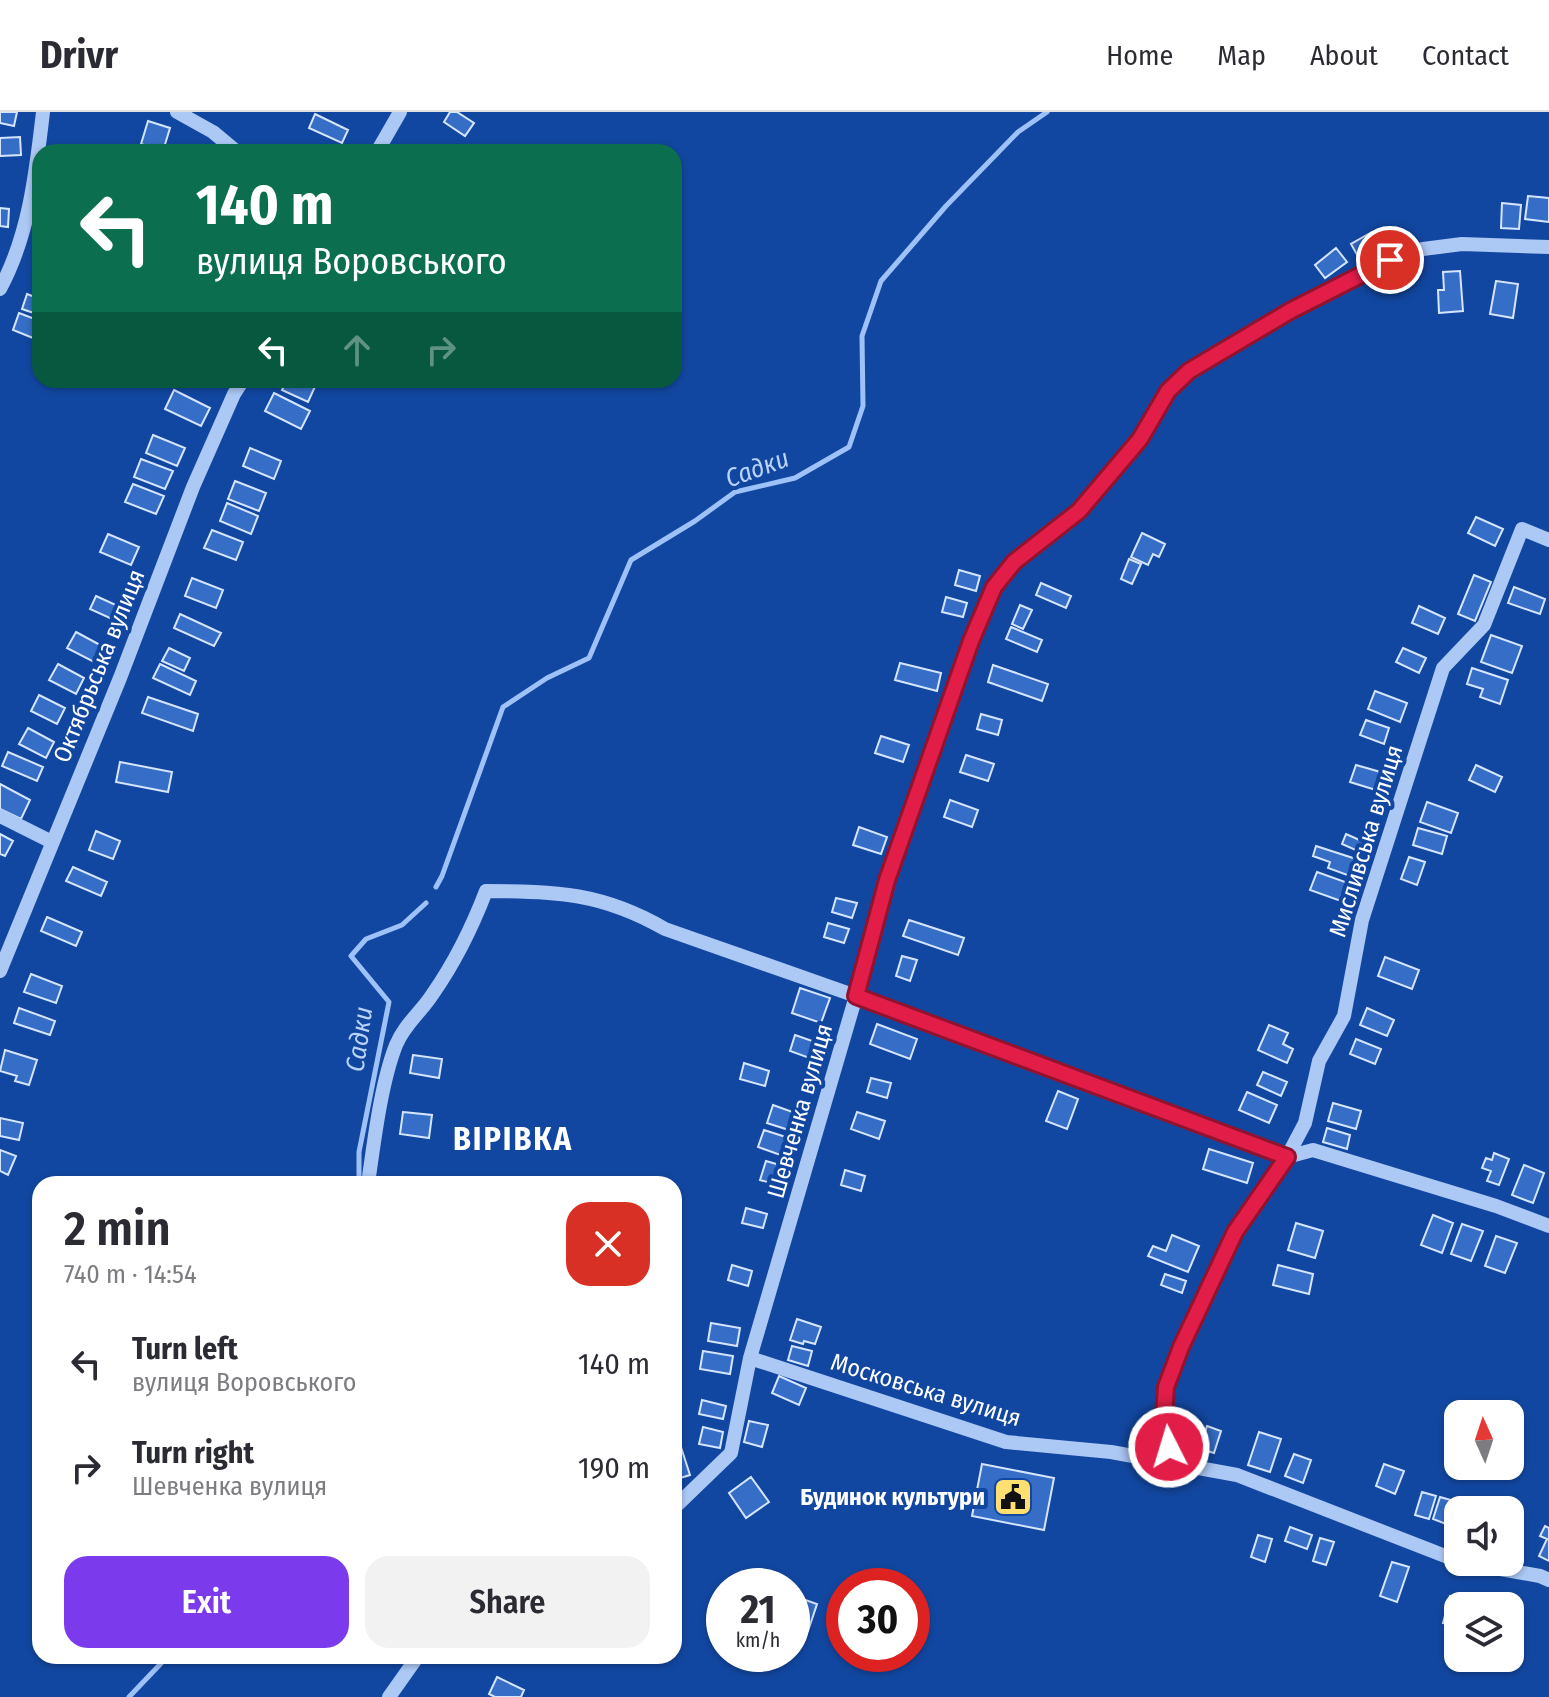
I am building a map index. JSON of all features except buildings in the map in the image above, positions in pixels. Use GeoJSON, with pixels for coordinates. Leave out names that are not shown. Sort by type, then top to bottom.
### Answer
{"type":"FeatureCollection","features":[{"type":"Feature","properties":{"kind":"street"},"geometry":{"type":"LineString","coordinates":[[40,144],[43,112]]}},
{"type":"Feature","properties":{"kind":"street"},"geometry":{"type":"LineString","coordinates":[[177,112],[213,132],[227,144]]}},
{"type":"Feature","properties":{"kind":"street"},"geometry":{"type":"LineString","coordinates":[[382,144],[400,112]]}},
{"type":"Feature","properties":{"kind":"street"},"geometry":{"type":"LineString","coordinates":[[0,289],[16,259],[32,194]]}},
{"type":"Feature","properties":{"kind":"street","name":"Шевченка вулиця"},"geometry":{"type":"LineString","coordinates":[[682,1500],[731,1453],[750,1358],[887,880],[971,641],[994,587],[1014,562],[1079,511],[1140,439],[1168,391],[1189,371],[1223,350],[1390,260],[1423,249],[1462,244],[1549,247]]}},
{"type":"Feature","properties":{"kind":"street","name":"Октябрьська вулиця"},"geometry":{"type":"LineString","coordinates":[[0,971],[120,678],[193,487],[238,388]]}},
{"type":"Feature","properties":{"kind":"street","name":"Мисливська вулиця"},"geometry":{"type":"LineString","coordinates":[[1174,1464],[1163,1429],[1166,1387],[1181,1347],[1235,1232],[1287,1157],[1305,1123],[1319,1061],[1344,1016],[1362,920],[1443,668],[1484,625],[1522,529],[1549,540]]}},
{"type":"Feature","properties":{"kind":"street"},"geometry":{"type":"LineString","coordinates":[[0,816],[52,842]]}},
{"type":"Feature","properties":{"kind":"street"},"geometry":{"type":"LineString","coordinates":[[369,1176],[378,1118],[395,1046],[405,1027],[430,999],[449,970],[486,891],[545,891],[602,900],[636,913],[665,929],[856,996],[1287,1157],[1313,1150],[1496,1206],[1549,1226]]}},
{"type":"Feature","properties":{"kind":"street"},"geometry":{"type":"LineString","coordinates":[[1305,1123],[1313,1150]]}},
{"type":"Feature","properties":{"kind":"street","name":"Московська вулиця"},"geometry":{"type":"LineString","coordinates":[[750,1358],[1006,1442],[1111,1452],[1237,1475],[1444,1556]]}},
{"type":"Feature","properties":{"kind":"street","name":"Московська вулиця"},"geometry":{"type":"LineString","coordinates":[[1524,1573],[1549,1580]]}},
{"type":"Feature","properties":{"kind":"street"},"geometry":{"type":"LineString","coordinates":[[389,1697],[412,1664]]}},
{"type":"Feature","properties":{"kind":"waterway","name":"Садки"},"geometry":{"type":"LineString","coordinates":[[436,887],[503,707],[547,678],[589,658],[631,560],[735,492],[795,478],[849,447],[863,406],[862,336],[881,281],[946,206],[1018,132],[1047,112]]}},
{"type":"Feature","properties":{"kind":"waterway","name":"Садки"},"geometry":{"type":"LineString","coordinates":[[359,1176],[359,1152],[389,1002],[351,956],[366,939],[402,925],[426,903]]}},
{"type":"Feature","properties":{"kind":"waterway","name":"Садки"},"geometry":{"type":"LineString","coordinates":[[129,1697],[160,1664]]}},
{"type":"Feature","properties":{"kind":"place","name":"Будинок культури"},"geometry":{"type":"Point","coordinates":[1013,1497]}},
{"type":"Feature","properties":{"kind":"district","name":"ВІРІВКА"},"geometry":{"type":"Point","coordinates":[513,1139]}},
{"type":"Feature","properties":{"kind":"route"},"geometry":{"type":"LineString","coordinates":[[1169,1447],[1163,1429],[1166,1387],[1181,1347],[1212,1275],[1235,1232],[1287,1157],[856,996],[887,880],[971,641],[994,587],[1014,562],[1079,511],[1140,439],[1168,391],[1189,371],[1290,311],[1390,260]]}}]}
